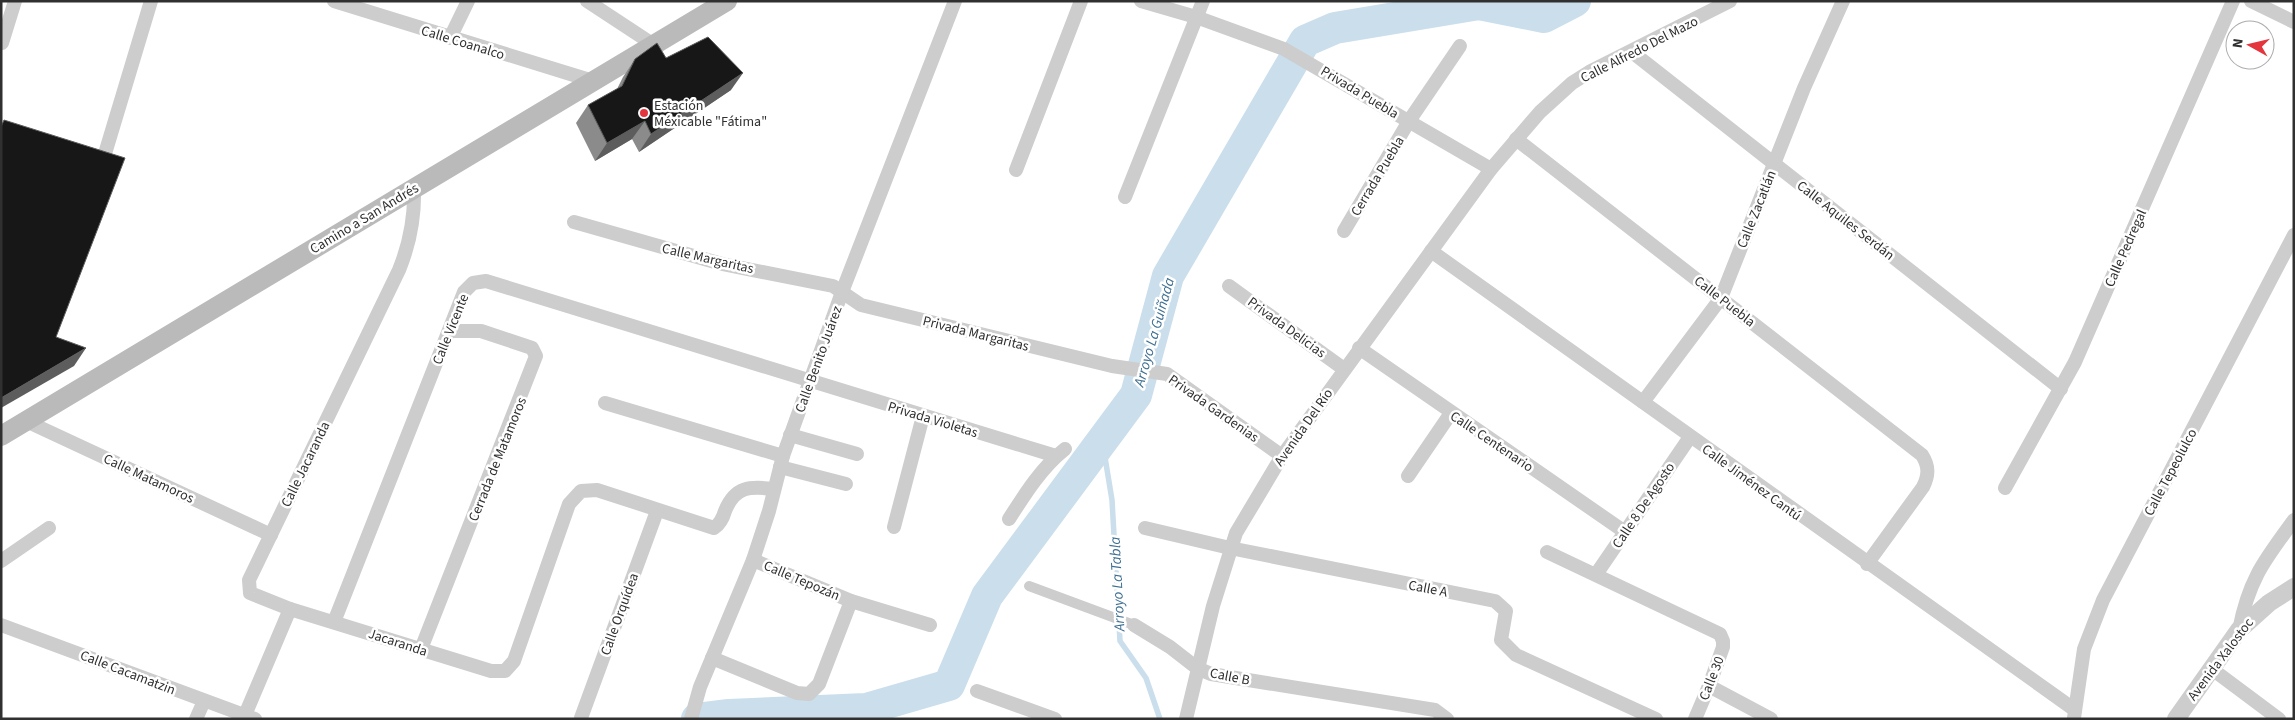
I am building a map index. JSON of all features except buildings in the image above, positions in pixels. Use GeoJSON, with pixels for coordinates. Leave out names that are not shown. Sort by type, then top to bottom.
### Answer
{"type":"FeatureCollection","features":[{"type":"Feature","properties":{"kind":"main road","name":"Camino a San Andrés"},"geometry":{"type":"LineString","coordinates":[[1,436],[728,1]]}},
{"type":"Feature","properties":{"kind":"street"},"geometry":{"type":"LineString","coordinates":[[2,43],[15,1]]}},
{"type":"Feature","properties":{"kind":"street"},"geometry":{"type":"LineString","coordinates":[[104,157],[151,1]]}},
{"type":"Feature","properties":{"kind":"street","name":"Calle Coanalco"},"geometry":{"type":"LineString","coordinates":[[334,1],[593,81]]}},
{"type":"Feature","properties":{"kind":"street"},"geometry":{"type":"LineString","coordinates":[[450,38],[468,1]]}},
{"type":"Feature","properties":{"kind":"street"},"geometry":{"type":"LineString","coordinates":[[587,1],[654,45]]}},
{"type":"Feature","properties":{"kind":"street","name":"Calle Benito Juárez"},"geometry":{"type":"LineString","coordinates":[[691,719],[695,702],[712,658],[753,560],[781,461],[842,292],[955,1]]}},
{"type":"Feature","properties":{"kind":"street"},"geometry":{"type":"LineString","coordinates":[[1016,170],[1081,1]]}},
{"type":"Feature","properties":{"kind":"street"},"geometry":{"type":"LineString","coordinates":[[1141,1],[1196,17]]}},
{"type":"Feature","properties":{"kind":"street"},"geometry":{"type":"LineString","coordinates":[[1125,198],[1203,1]]}},
{"type":"Feature","properties":{"kind":"street","name":"Calle Alfredo Del Mazo"},"geometry":{"type":"LineString","coordinates":[[1491,169],[1516,139],[1572,84],[1591,71],[1730,1]]}},
{"type":"Feature","properties":{"kind":"street","name":"Calle Zacatlán"},"geometry":{"type":"LineString","coordinates":[[1643,402],[1721,298],[1774,164],[1843,1]]}},
{"type":"Feature","properties":{"kind":"street","name":"Calle Pedregal"},"geometry":{"type":"LineString","coordinates":[[2005,488],[2075,362],[2233,1]]}},
{"type":"Feature","properties":{"kind":"street"},"geometry":{"type":"LineString","coordinates":[[2251,1],[2294,22]]}},
{"type":"Feature","properties":{"kind":"street","name":"Privada Puebla"},"geometry":{"type":"LineString","coordinates":[[1196,17],[1284,49],[1409,121],[1460,46]]}},
{"type":"Feature","properties":{"kind":"street","name":"Calle Aquiles Serdán"},"geometry":{"type":"LineString","coordinates":[[1632,52],[2061,389]]}},
{"type":"Feature","properties":{"kind":"street"},"geometry":{"type":"LineString","coordinates":[[1409,121],[1491,169]]}},
{"type":"Feature","properties":{"kind":"street","name":"Cerrada Puebla"},"geometry":{"type":"LineString","coordinates":[[1344,231],[1409,121]]}},
{"type":"Feature","properties":{"kind":"street","name":"Calle Puebla"},"geometry":{"type":"LineString","coordinates":[[1516,139],[1917,448],[1926,461],[1928,468],[1927,478],[1923,487],[1867,564]]}},
{"type":"Feature","properties":{"kind":"street","name":"Avenida Del Río"},"geometry":{"type":"LineString","coordinates":[[1186,719],[1197,668],[1230,548],[1245,517],[1282,456],[1491,169]]}},
{"type":"Feature","properties":{"kind":"street","name":"Calle Jacaranda"},"geometry":{"type":"LineString","coordinates":[[290,609],[254,596],[249,589],[249,580],[399,270],[409,246],[414,220],[414,188]]}},
{"type":"Feature","properties":{"kind":"street","name":"Calle Margaritas"},"geometry":{"type":"LineString","coordinates":[[574,222],[722,264],[833,286],[842,292]]}},
{"type":"Feature","properties":{"kind":"street","name":"Calle Tepeolulco"},"geometry":{"type":"LineString","coordinates":[[2074,715],[2084,649],[2103,600],[2294,235]]}},
{"type":"Feature","properties":{"kind":"street","name":"Calle Jiménez Cantú"},"geometry":{"type":"LineString","coordinates":[[1431,251],[1643,402],[2074,715]]}},
{"type":"Feature","properties":{"kind":"street","name":"Calle Vicente"},"geometry":{"type":"LineString","coordinates":[[334,622],[467,287],[473,283],[486,281],[810,381]]}},
{"type":"Feature","properties":{"kind":"street","name":"Privada Delicias"},"geometry":{"type":"LineString","coordinates":[[1229,286],[1344,369]]}},
{"type":"Feature","properties":{"kind":"street","name":"Privada Margaritas"},"geometry":{"type":"LineString","coordinates":[[842,292],[861,305],[1118,367]]}},
{"type":"Feature","properties":{"kind":"street","name":"Cerrada de Matamoros"},"geometry":{"type":"LineString","coordinates":[[421,649],[536,356],[535,350],[528,346],[481,331],[450,331]]}},
{"type":"Feature","properties":{"kind":"street","name":"Calle Centenario"},"geometry":{"type":"LineString","coordinates":[[1359,348],[1625,532]]}},
{"type":"Feature","properties":{"kind":"street","name":"Privada Gardenias"},"geometry":{"type":"LineString","coordinates":[[1118,367],[1167,374],[1282,456]]}},
{"type":"Feature","properties":{"kind":"street","name":"Privada Violetas"},"geometry":{"type":"LineString","coordinates":[[810,381],[924,416],[1060,453],[1028,490],[1009,519]]}},
{"type":"Feature","properties":{"kind":"street"},"geometry":{"type":"LineString","coordinates":[[605,403],[846,484]]}},
{"type":"Feature","properties":{"kind":"street"},"geometry":{"type":"LineString","coordinates":[[1408,476],[1451,413]]}},
{"type":"Feature","properties":{"kind":"street"},"geometry":{"type":"LineString","coordinates":[[894,527],[924,416]]}},
{"type":"Feature","properties":{"kind":"street","name":"Calle Matamoros"},"geometry":{"type":"LineString","coordinates":[[26,420],[271,535]]}},
{"type":"Feature","properties":{"kind":"street"},"geometry":{"type":"LineString","coordinates":[[790,435],[857,454]]}},
{"type":"Feature","properties":{"kind":"street","name":"Calle 8 De Agosto"},"geometry":{"type":"LineString","coordinates":[[1597,573],[1690,437]]}},
{"type":"Feature","properties":{"kind":"street"},"geometry":{"type":"LineString","coordinates":[[657,511],[714,528],[722,520],[730,498],[738,492],[750,488],[774,489]]}},
{"type":"Feature","properties":{"kind":"street","name":"Jacaranda"},"geometry":{"type":"LineString","coordinates":[[290,609],[490,672],[505,671],[514,661],[569,504],[581,491],[596,490],[657,511]]}},
{"type":"Feature","properties":{"kind":"street","name":"Calle Orquídea"},"geometry":{"type":"LineString","coordinates":[[581,718],[657,511]]}},
{"type":"Feature","properties":{"kind":"street"},"geometry":{"type":"LineString","coordinates":[[2239,630],[2244,602],[2252,581],[2264,560],[2294,520]]}},
{"type":"Feature","properties":{"kind":"street"},"geometry":{"type":"LineString","coordinates":[[1,561],[49,528]]}},
{"type":"Feature","properties":{"kind":"street","name":"Calle A"},"geometry":{"type":"LineString","coordinates":[[1145,528],[1230,548],[1499,603],[1506,616],[1501,640],[1516,655],[1656,719]]}},
{"type":"Feature","properties":{"kind":"street"},"geometry":{"type":"LineString","coordinates":[[1547,552],[1573,565],[1597,573]]}},
{"type":"Feature","properties":{"kind":"street","name":"Calle Tepozán"},"geometry":{"type":"LineString","coordinates":[[753,560],[851,601],[930,625]]}},
{"type":"Feature","properties":{"kind":"street","name":"Calle 30"},"geometry":{"type":"LineString","coordinates":[[1597,573],[1717,631],[1722,637],[1723,647],[1710,686],[1695,719]]}},
{"type":"Feature","properties":{"kind":"street","name":"Calle B"},"geometry":{"type":"LineString","coordinates":[[1029,586],[1134,625],[1170,646],[1197,668],[1211,674],[1435,710],[1448,719]]}},
{"type":"Feature","properties":{"kind":"street","name":"Avenida Xalostoc"},"geometry":{"type":"LineString","coordinates":[[2176,719],[2239,630],[2253,615],[2292,590]]}},
{"type":"Feature","properties":{"kind":"street"},"geometry":{"type":"LineString","coordinates":[[712,658],[797,693],[809,694],[819,684],[851,601]]}},
{"type":"Feature","properties":{"kind":"street"},"geometry":{"type":"LineString","coordinates":[[250,717],[290,609]]}},
{"type":"Feature","properties":{"kind":"street","name":"Calle Cacamatzin"},"geometry":{"type":"LineString","coordinates":[[1,625],[250,717]]}},
{"type":"Feature","properties":{"kind":"street"},"geometry":{"type":"LineString","coordinates":[[2212,669],[2279,719]]}},
{"type":"Feature","properties":{"kind":"street"},"geometry":{"type":"LineString","coordinates":[[1710,686],[1772,719]]}},
{"type":"Feature","properties":{"kind":"street"},"geometry":{"type":"LineString","coordinates":[[977,691],[1055,719]]}},
{"type":"Feature","properties":{"kind":"street"},"geometry":{"type":"LineString","coordinates":[[196,719],[204,701]]}},
{"type":"Feature","properties":{"kind":"waterway","name":"Arroyo La Guiñada"},"geometry":{"type":"LineString","coordinates":[[697,719],[729,715],[866,709],[949,685],[987,596],[1136,395],[1168,276],[1305,41],[1335,28],[1479,4],[1544,17],[1575,1]]}},
{"type":"Feature","properties":{"kind":"waterway","name":"Arroyo La Tabla"},"geometry":{"type":"LineString","coordinates":[[1102,439],[1112,500],[1120,641],[1146,678],[1160,719]]}},
{"type":"Feature","properties":{"kind":"place","name":"Estación Méxicable \"Fátima\""},"geometry":{"type":"Point","coordinates":[644,113]}}]}
